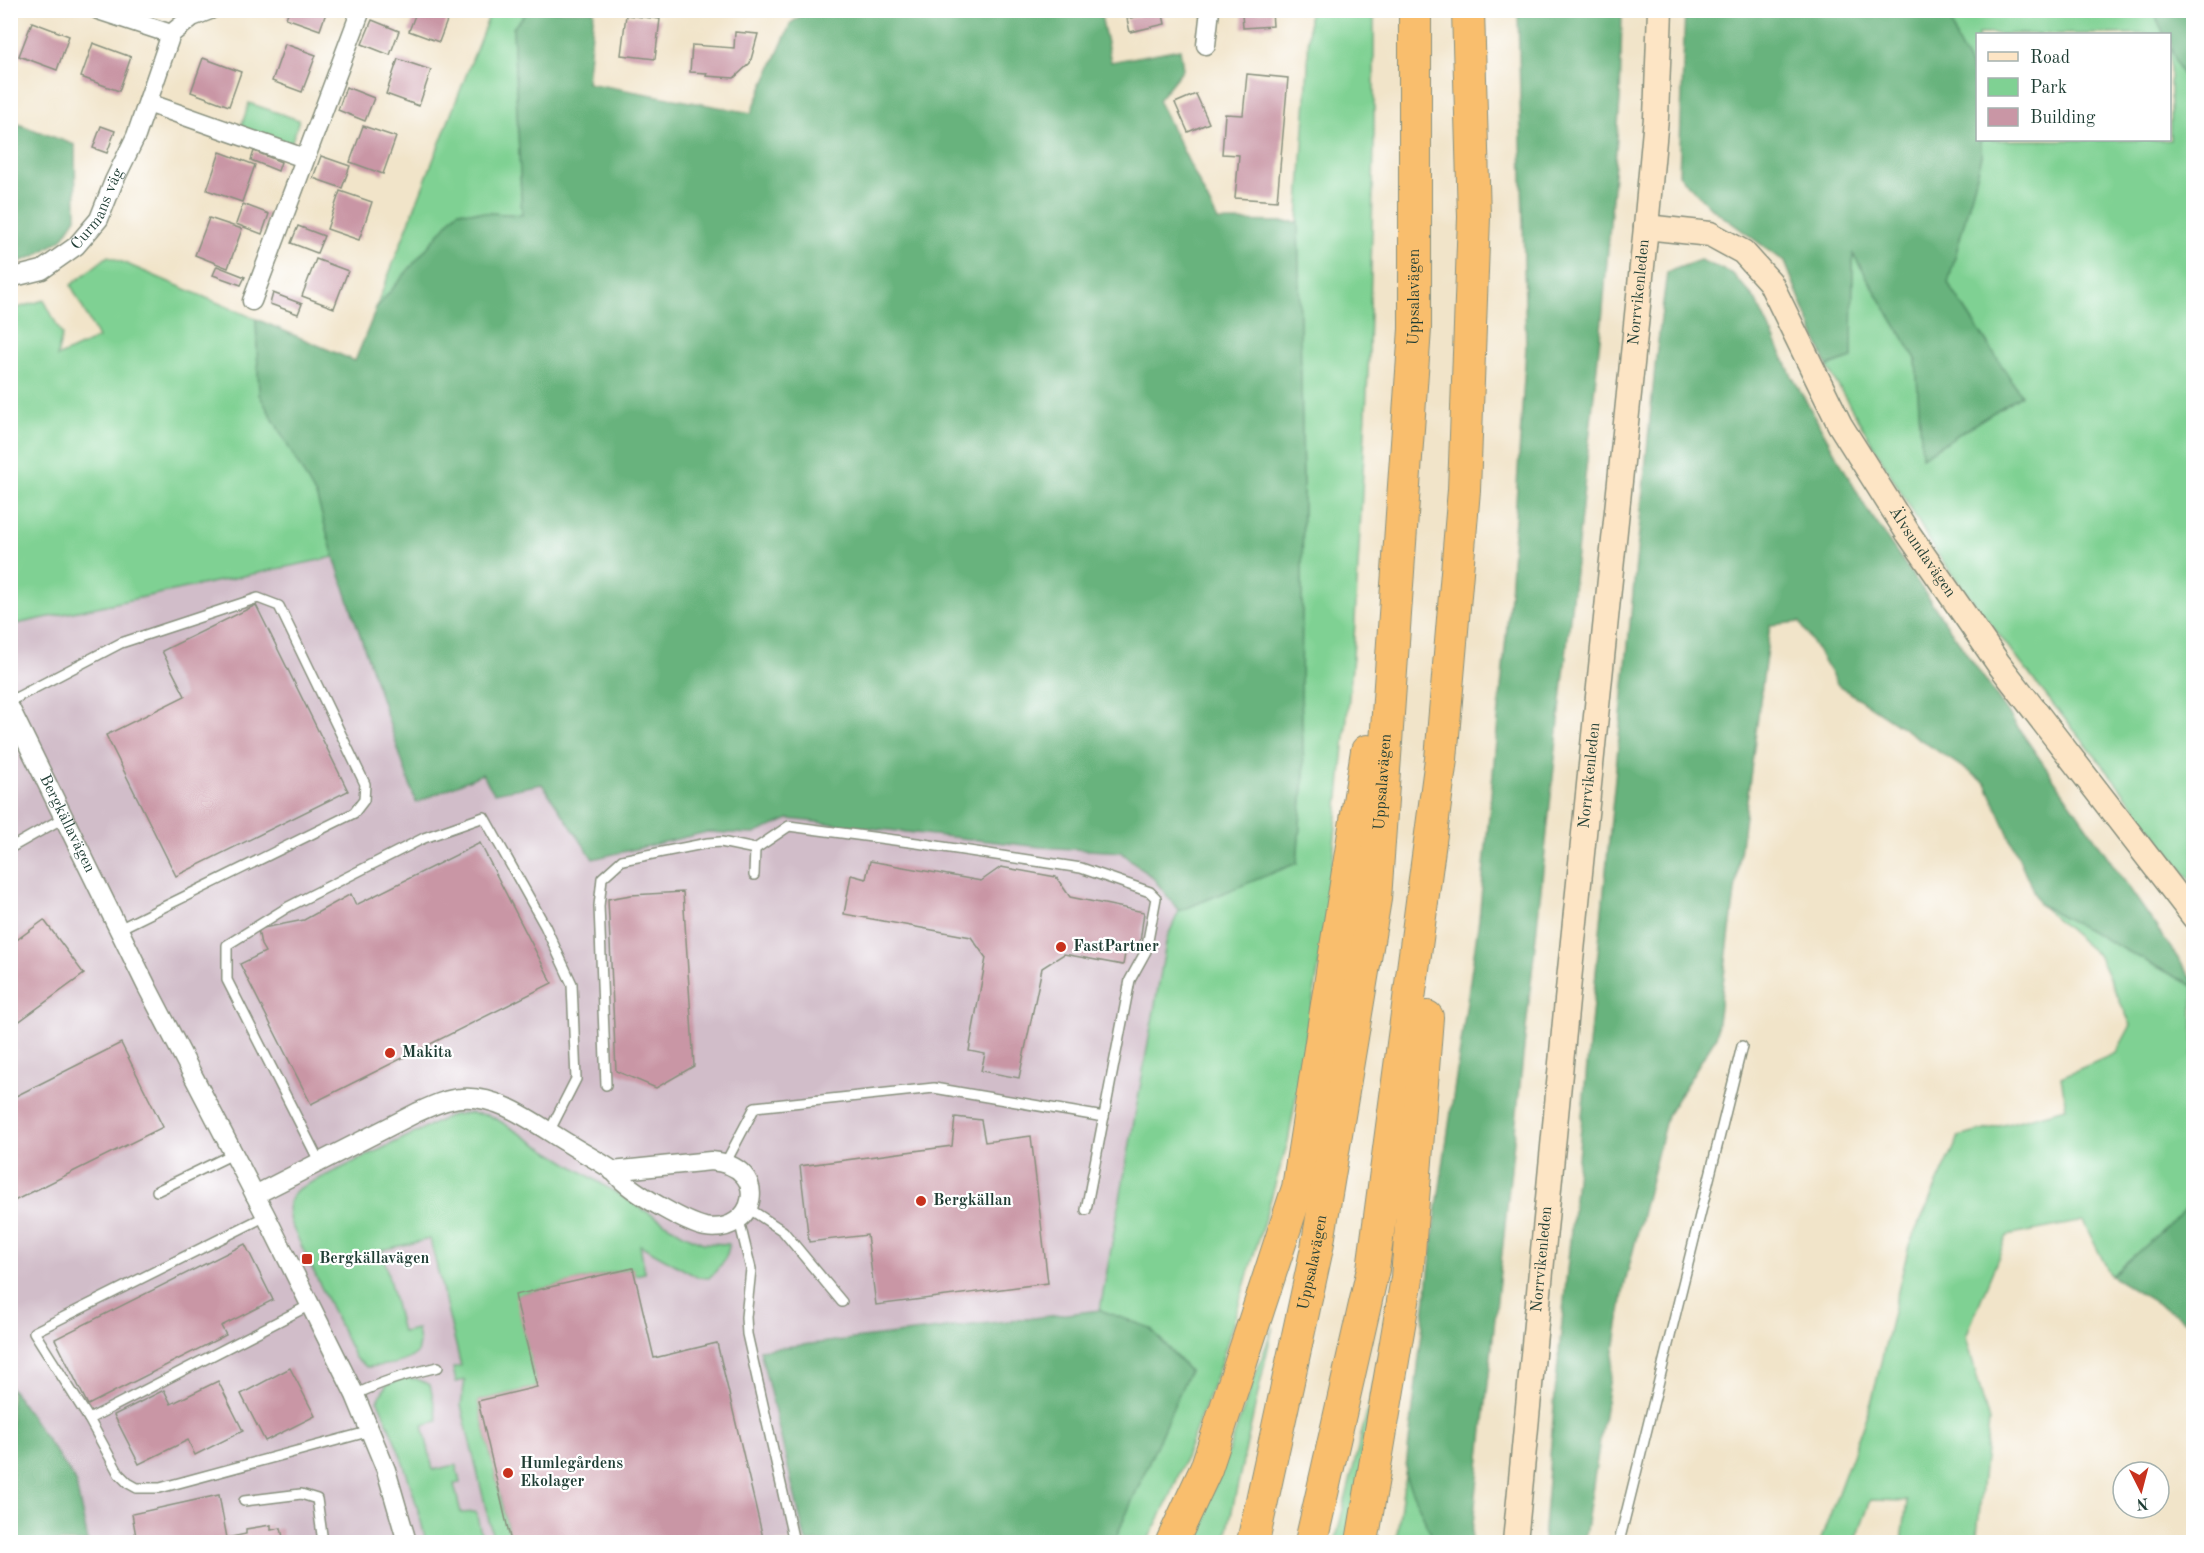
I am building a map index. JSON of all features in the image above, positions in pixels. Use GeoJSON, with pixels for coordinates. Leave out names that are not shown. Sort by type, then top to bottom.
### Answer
{"type":"FeatureCollection","features":[{"type":"Feature","properties":{"kind":"highway","name":"Uppsalavägen"},"geometry":{"type":"LineString","coordinates":[[1253,1542],[1317,1248],[1375,899],[1415,329],[1415,10]]}},
{"type":"Feature","properties":{"kind":"highway"},"geometry":{"type":"LineString","coordinates":[[1362,1542],[1407,1278],[1433,932],[1441,759],[1464,478],[1474,217],[1468,10]]}},
{"type":"Feature","properties":{"kind":"highway"},"geometry":{"type":"LineString","coordinates":[[1172,1542],[1206,1469],[1298,1188],[1401,537]]}},
{"type":"Feature","properties":{"kind":"highway"},"geometry":{"type":"LineString","coordinates":[[1311,1542],[1373,1269],[1441,759]]}},
{"type":"Feature","properties":{"kind":"main road","name":"Norrvikenleden"},"geometry":{"type":"LineString","coordinates":[[1515,1542],[1568,990],[1646,227],[1656,118],[1660,10]]}},
{"type":"Feature","properties":{"kind":"main road","name":"Älvsundavägen"},"geometry":{"type":"LineString","coordinates":[[1646,227],[1710,234],[1743,252],[1770,282],[1840,425],[1908,533],[1998,663],[2193,917]]}},
{"type":"Feature","properties":{"kind":"street"},"geometry":{"type":"LineString","coordinates":[[98,10],[171,34],[192,16],[210,10]]}},
{"type":"Feature","properties":{"kind":"street"},"geometry":{"type":"LineString","coordinates":[[252,301],[361,10]]}},
{"type":"Feature","properties":{"kind":"street"},"geometry":{"type":"LineString","coordinates":[[1206,45],[1210,10]]}},
{"type":"Feature","properties":{"kind":"street","name":"Curmans väg"},"geometry":{"type":"LineString","coordinates":[[10,278],[42,270],[76,246],[99,219],[136,136],[171,34]]}},
{"type":"Feature","properties":{"kind":"street"},"geometry":{"type":"LineString","coordinates":[[148,104],[304,158]]}},
{"type":"Feature","properties":{"kind":"street","name":"Bergkällavägen"},"geometry":{"type":"LineString","coordinates":[[10,708],[63,818],[355,1395],[396,1499],[407,1542]]}},
{"type":"Feature","properties":{"kind":"street"},"geometry":{"type":"LineString","coordinates":[[255,1195],[418,1112],[443,1101],[463,1097],[484,1099],[515,1111],[612,1171],[639,1194],[702,1227],[728,1226],[743,1214],[750,1195],[749,1184],[744,1174],[726,1162],[711,1161],[612,1171]]}},
{"type":"Feature","properties":{"kind":"lane"},"geometry":{"type":"LineString","coordinates":[[10,701],[121,643],[258,598],[279,606],[364,784],[364,800],[354,813],[119,928]]}},
{"type":"Feature","properties":{"kind":"lane"},"geometry":{"type":"LineString","coordinates":[[319,1161],[227,980],[227,945],[288,907],[424,838],[484,817],[545,926],[572,984],[576,1079],[549,1132]]}},
{"type":"Feature","properties":{"kind":"lane"},"geometry":{"type":"LineString","coordinates":[[10,848],[63,818]]}},
{"type":"Feature","properties":{"kind":"lane"},"geometry":{"type":"LineString","coordinates":[[606,1085],[598,906],[602,878],[622,860],[721,842],[755,849],[789,826],[1081,868],[1150,892],[1156,898],[1146,951],[1130,980],[1086,1210]]}},
{"type":"Feature","properties":{"kind":"lane"},"geometry":{"type":"LineString","coordinates":[[754,874],[755,849]]}},
{"type":"Feature","properties":{"kind":"lane"},"geometry":{"type":"LineString","coordinates":[[1619,1542],[1742,1046]]}},
{"type":"Feature","properties":{"kind":"lane"},"geometry":{"type":"LineString","coordinates":[[726,1162],[755,1107],[934,1088],[1104,1117]]}},
{"type":"Feature","properties":{"kind":"lane"},"geometry":{"type":"LineString","coordinates":[[157,1191],[233,1154]]}},
{"type":"Feature","properties":{"kind":"lane"},"geometry":{"type":"LineString","coordinates":[[743,1214],[783,1231],[842,1302]]}},
{"type":"Feature","properties":{"kind":"lane"},"geometry":{"type":"LineString","coordinates":[[743,1214],[751,1269],[746,1317],[747,1334],[794,1542]]}},
{"type":"Feature","properties":{"kind":"lane"},"geometry":{"type":"LineString","coordinates":[[266,1216],[34,1332],[119,1474],[137,1488],[150,1490],[160,1488],[371,1431]]}},
{"type":"Feature","properties":{"kind":"lane"},"geometry":{"type":"LineString","coordinates":[[88,1419],[310,1305]]}},
{"type":"Feature","properties":{"kind":"lane"},"geometry":{"type":"LineString","coordinates":[[355,1395],[392,1379],[438,1367]]}},
{"type":"Feature","properties":{"kind":"lane"},"geometry":{"type":"LineString","coordinates":[[244,1501],[301,1494],[317,1500],[323,1542]]}},
{"type":"Feature","properties":{"kind":"shaded area"},"geometry":{"type":"Polygon","coordinates":[[[334,557],[417,803],[483,774],[494,793],[542,784],[593,859],[707,832],[754,834],[789,819],[1041,847],[1121,852],[1154,879],[1179,911],[1167,938],[1100,1310],[760,1350],[806,1542],[88,1542],[75,1480],[11,1388],[10,625],[334,557]]]}},
{"type":"Feature","properties":{"kind":"green space"},"geometry":{"type":"Polygon","coordinates":[[[491,11],[528,11],[513,28],[522,215],[458,211],[375,310],[491,11]]]}},
{"type":"Feature","properties":{"kind":"green space"},"geometry":{"type":"Polygon","coordinates":[[[528,11],[594,11],[587,83],[751,113],[791,23],[808,11],[1100,11],[1111,62],[1180,49],[1183,69],[1158,100],[1218,221],[1298,222],[1303,484],[1301,695],[1304,773],[1297,863],[1179,911],[1154,879],[1121,852],[1041,847],[789,819],[754,834],[707,832],[593,859],[542,784],[494,793],[482,774],[416,803],[334,557],[317,498],[259,394],[256,319],[355,361],[377,307],[458,211],[522,215],[513,28],[528,11]]]}},
{"type":"Feature","properties":{"kind":"green space"},"geometry":{"type":"Polygon","coordinates":[[[1309,11],[1374,11],[1374,147],[1369,352],[1361,512],[1353,657],[1326,926],[1288,1142],[1221,1363],[1171,1495],[1147,1542],[1114,1542],[1189,1371],[1150,1328],[1100,1310],[1167,938],[1179,911],[1297,863],[1304,773],[1301,695],[1303,484],[1298,222],[1308,66],[1309,11]]]}},
{"type":"Feature","properties":{"kind":"green space"},"geometry":{"type":"Polygon","coordinates":[[[1518,11],[1622,11],[1620,101],[1603,310],[1471,1542],[1435,1542],[1405,1476],[1436,1214],[1479,919],[1510,595],[1526,347],[1518,11]]]}},
{"type":"Feature","properties":{"kind":"green space"},"geometry":{"type":"Polygon","coordinates":[[[1685,11],[1948,11],[1957,41],[1975,76],[1976,141],[1980,141],[1982,156],[1948,283],[2021,395],[1922,457],[1916,359],[1853,254],[1852,358],[1827,366],[1785,262],[1710,207],[1679,175],[1685,11]]]}},
{"type":"Feature","properties":{"kind":"green space"},"geometry":{"type":"Polygon","coordinates":[[[1948,11],[2153,11],[2164,33],[1976,33],[1976,92],[1975,76],[1957,41],[1948,11]]]}},
{"type":"Feature","properties":{"kind":"green space"},"geometry":{"type":"Polygon","coordinates":[[[2153,11],[2193,11],[2193,92],[2174,57],[2171,33],[2164,33],[2153,11]]]}},
{"type":"Feature","properties":{"kind":"green space"},"geometry":{"type":"Polygon","coordinates":[[[2171,49],[2182,74],[2194,92],[2193,884],[1938,555],[1827,367],[1852,358],[1853,253],[1916,359],[1922,457],[2021,395],[1948,283],[1982,156],[1980,141],[2171,141],[2171,49]]]}},
{"type":"Feature","properties":{"kind":"green space"},"geometry":{"type":"Polygon","coordinates":[[[249,103],[299,120],[291,144],[241,127],[249,103]]]}},
{"type":"Feature","properties":{"kind":"green space"},"geometry":{"type":"Polygon","coordinates":[[[10,121],[75,145],[76,218],[62,239],[35,256],[11,265],[10,121]]]}},
{"type":"Feature","properties":{"kind":"green space"},"geometry":{"type":"Polygon","coordinates":[[[108,256],[256,319],[259,394],[317,498],[334,557],[11,625],[11,310],[44,300],[62,335],[57,357],[98,338],[71,285],[108,256]]]}},
{"type":"Feature","properties":{"kind":"green space"},"geometry":{"type":"Polygon","coordinates":[[[1700,260],[1733,274],[1755,299],[1793,378],[1866,508],[2193,980],[2193,986],[2039,904],[1986,783],[1838,685],[1800,622],[1770,625],[1716,1037],[1667,1115],[1624,1287],[1584,1542],[1543,1542],[1555,1394],[1656,357],[1667,272],[1700,260]]]}},
{"type":"Feature","properties":{"kind":"green space"},"geometry":{"type":"Polygon","coordinates":[[[2039,904],[2193,986],[2193,1203],[2111,1276],[2083,1221],[2007,1236],[1966,1336],[1989,1422],[1976,1542],[1902,1542],[1907,1501],[1871,1500],[1855,1542],[1820,1542],[1872,1400],[1909,1245],[1959,1137],[2066,1108],[2061,1077],[2116,1053],[2131,1025],[2098,955],[2039,904]]]}},
{"type":"Feature","properties":{"kind":"green space"},"geometry":{"type":"Polygon","coordinates":[[[469,1113],[488,1115],[498,1120],[683,1234],[703,1243],[729,1244],[725,1259],[709,1278],[697,1277],[640,1245],[645,1273],[635,1275],[632,1268],[516,1295],[537,1387],[478,1401],[511,1542],[494,1542],[461,1405],[465,1380],[456,1382],[453,1368],[461,1366],[430,1239],[382,1250],[402,1332],[417,1329],[419,1343],[417,1353],[400,1362],[367,1367],[355,1358],[290,1222],[288,1213],[290,1200],[298,1189],[452,1115],[469,1113]]]}},
{"type":"Feature","properties":{"kind":"green space"},"geometry":{"type":"Polygon","coordinates":[[[2193,1203],[2193,1325],[2111,1276],[2193,1203]]]}},
{"type":"Feature","properties":{"kind":"green space"},"geometry":{"type":"Polygon","coordinates":[[[1100,1310],[1150,1328],[1189,1371],[1114,1542],[806,1542],[760,1350],[1100,1310]]]}},
{"type":"Feature","properties":{"kind":"green space"},"geometry":{"type":"Polygon","coordinates":[[[1273,1326],[1225,1542],[1190,1542],[1221,1472],[1273,1326]]]}},
{"type":"Feature","properties":{"kind":"green space"},"geometry":{"type":"Polygon","coordinates":[[[1382,1350],[1349,1542],[1335,1542],[1382,1350]]]}},
{"type":"Feature","properties":{"kind":"green space"},"geometry":{"type":"Polygon","coordinates":[[[404,1378],[417,1379],[430,1385],[438,1421],[423,1425],[433,1470],[456,1465],[460,1483],[454,1484],[461,1513],[476,1512],[483,1542],[426,1542],[406,1470],[378,1401],[386,1385],[404,1378]]]}},
{"type":"Feature","properties":{"kind":"green space"},"geometry":{"type":"Polygon","coordinates":[[[11,1388],[75,1480],[88,1542],[11,1542],[11,1388]]]}},
{"type":"Feature","properties":{"kind":"green space"},"geometry":{"type":"Polygon","coordinates":[[[1405,1476],[1435,1542],[1396,1542],[1405,1476]]]}},
{"type":"Feature","properties":{"kind":"building"},"geometry":{"type":"Polygon","coordinates":[[[289,10],[327,10],[320,30],[286,18],[289,10]]]}},
{"type":"Feature","properties":{"kind":"building"},"geometry":{"type":"Polygon","coordinates":[[[417,10],[451,10],[439,42],[409,31],[417,10]]]}},
{"type":"Feature","properties":{"kind":"building"},"geometry":{"type":"Polygon","coordinates":[[[1138,10],[1162,10],[1165,24],[1130,32],[1127,19],[1139,16],[1138,10]]]}},
{"type":"Feature","properties":{"kind":"building"},"geometry":{"type":"Polygon","coordinates":[[[1272,11],[1273,26],[1243,28],[1242,13],[1272,11]]]}},
{"type":"Feature","properties":{"kind":"building"},"geometry":{"type":"Polygon","coordinates":[[[626,15],[660,19],[655,59],[621,55],[626,15]]]}},
{"type":"Feature","properties":{"kind":"building"},"geometry":{"type":"Polygon","coordinates":[[[372,20],[399,31],[390,55],[362,44],[372,20]]]}},
{"type":"Feature","properties":{"kind":"building"},"geometry":{"type":"Polygon","coordinates":[[[32,22],[69,36],[57,70],[19,56],[32,22]]]}},
{"type":"Feature","properties":{"kind":"building"},"geometry":{"type":"Polygon","coordinates":[[[735,32],[758,34],[750,63],[734,78],[706,76],[707,73],[690,72],[692,45],[734,48],[735,32]]]}},
{"type":"Feature","properties":{"kind":"building"},"geometry":{"type":"Polygon","coordinates":[[[93,43],[131,57],[119,91],[81,77],[93,43]]]}},
{"type":"Feature","properties":{"kind":"building"},"geometry":{"type":"Polygon","coordinates":[[[285,44],[316,55],[302,92],[272,81],[285,44]]]}},
{"type":"Feature","properties":{"kind":"building"},"geometry":{"type":"Polygon","coordinates":[[[203,58],[241,72],[229,106],[191,92],[203,58]]]}},
{"type":"Feature","properties":{"kind":"building"},"geometry":{"type":"Polygon","coordinates":[[[398,59],[431,70],[419,106],[386,94],[398,59]]]}},
{"type":"Feature","properties":{"kind":"building"},"geometry":{"type":"Polygon","coordinates":[[[1247,74],[1288,78],[1277,201],[1235,198],[1239,155],[1222,154],[1225,114],[1243,115],[1247,74]]]}},
{"type":"Feature","properties":{"kind":"building"},"geometry":{"type":"Polygon","coordinates":[[[346,87],[374,98],[365,121],[338,110],[346,87]]]}},
{"type":"Feature","properties":{"kind":"building"},"geometry":{"type":"Polygon","coordinates":[[[1196,94],[1209,123],[1188,132],[1175,103],[1196,94]]]}},
{"type":"Feature","properties":{"kind":"building"},"geometry":{"type":"Polygon","coordinates":[[[101,126],[115,131],[107,153],[93,148],[101,126]]]}},
{"type":"Feature","properties":{"kind":"building"},"geometry":{"type":"Polygon","coordinates":[[[363,126],[396,137],[383,174],[350,162],[363,126]]]}},
{"type":"Feature","properties":{"kind":"building"},"geometry":{"type":"Polygon","coordinates":[[[254,151],[281,162],[278,171],[251,160],[254,151]]]}},
{"type":"Feature","properties":{"kind":"building"},"geometry":{"type":"Polygon","coordinates":[[[220,152],[255,165],[242,202],[207,190],[220,152]]]}},
{"type":"Feature","properties":{"kind":"building"},"geometry":{"type":"Polygon","coordinates":[[[321,156],[350,166],[342,188],[313,178],[321,156]]]}},
{"type":"Feature","properties":{"kind":"building"},"geometry":{"type":"Polygon","coordinates":[[[340,191],[372,202],[359,240],[327,229],[340,191]]]}},
{"type":"Feature","properties":{"kind":"building"},"geometry":{"type":"Polygon","coordinates":[[[243,204],[269,214],[262,234],[236,224],[243,204]]]}},
{"type":"Feature","properties":{"kind":"building"},"geometry":{"type":"Polygon","coordinates":[[[209,218],[242,229],[228,268],[195,255],[209,218]]]}},
{"type":"Feature","properties":{"kind":"building"},"geometry":{"type":"Polygon","coordinates":[[[298,226],[324,236],[317,253],[291,243],[298,226]]]}},
{"type":"Feature","properties":{"kind":"building"},"geometry":{"type":"Polygon","coordinates":[[[316,259],[348,271],[334,308],[302,296],[316,259]]]}},
{"type":"Feature","properties":{"kind":"building"},"geometry":{"type":"Polygon","coordinates":[[[217,266],[245,277],[241,285],[213,275],[217,266]]]}},
{"type":"Feature","properties":{"kind":"building"},"geometry":{"type":"Polygon","coordinates":[[[273,293],[302,304],[298,314],[270,304],[273,293]]]}},
{"type":"Feature","properties":{"kind":"building"},"geometry":{"type":"Polygon","coordinates":[[[256,605],[348,791],[176,876],[106,735],[185,696],[162,651],[256,605]]]}},
{"type":"Feature","properties":{"kind":"building"},"geometry":{"type":"Polygon","coordinates":[[[480,843],[552,983],[311,1104],[240,964],[265,952],[258,929],[304,920],[351,894],[356,905],[480,843]]]}},
{"type":"Feature","properties":{"kind":"building"},"geometry":{"type":"Polygon","coordinates":[[[870,861],[981,881],[1001,867],[1056,877],[1070,897],[1144,912],[1139,950],[1126,948],[1123,965],[1064,954],[1042,968],[1019,1078],[981,1071],[985,1054],[969,1051],[986,958],[971,937],[844,914],[851,875],[866,879],[870,861]]]}},
{"type":"Feature","properties":{"kind":"building"},"geometry":{"type":"Polygon","coordinates":[[[683,892],[694,1066],[656,1088],[616,1071],[608,899],[631,895],[683,892]]]}},
{"type":"Feature","properties":{"kind":"building"},"geometry":{"type":"Polygon","coordinates":[[[44,920],[84,974],[10,1028],[10,945],[44,920]]]}},
{"type":"Feature","properties":{"kind":"building"},"geometry":{"type":"Polygon","coordinates":[[[121,1043],[163,1127],[10,1203],[10,1099],[121,1043]]]}},
{"type":"Feature","properties":{"kind":"building","name":"Bergkällan"},"geometry":{"type":"Polygon","coordinates":[[[955,1117],[981,1120],[985,1142],[1031,1136],[1048,1283],[876,1305],[867,1235],[809,1242],[800,1166],[952,1146],[955,1117]]]}},
{"type":"Feature","properties":{"kind":"building"},"geometry":{"type":"Polygon","coordinates":[[[245,1244],[273,1300],[221,1326],[226,1335],[88,1405],[55,1339],[245,1244]]]}},
{"type":"Feature","properties":{"kind":"building"},"geometry":{"type":"Polygon","coordinates":[[[633,1268],[654,1358],[717,1343],[764,1542],[511,1542],[478,1401],[537,1387],[515,1295],[633,1268]]]}},
{"type":"Feature","properties":{"kind":"building"},"geometry":{"type":"Polygon","coordinates":[[[290,1368],[315,1416],[265,1441],[241,1394],[290,1368]]]}},
{"type":"Feature","properties":{"kind":"building"},"geometry":{"type":"Polygon","coordinates":[[[218,1381],[243,1431],[195,1455],[188,1440],[139,1464],[114,1415],[164,1390],[171,1404],[218,1381]]]}},
{"type":"Feature","properties":{"kind":"building"},"geometry":{"type":"Polygon","coordinates":[[[219,1495],[227,1538],[246,1534],[246,1529],[271,1525],[271,1530],[281,1528],[284,1542],[137,1542],[132,1514],[219,1495]]]}},
{"type":"Feature","properties":{"kind":"place","name":"FastPartner"},"geometry":{"type":"Point","coordinates":[1061,947]}},
{"type":"Feature","properties":{"kind":"place","name":"Makita"},"geometry":{"type":"Point","coordinates":[390,1053]}},
{"type":"Feature","properties":{"kind":"place","name":"Bergkällan"},"geometry":{"type":"Point","coordinates":[921,1201]}},
{"type":"Feature","properties":{"kind":"place","name":"Bergkällavägen"},"geometry":{"type":"Point","coordinates":[307,1259]}},
{"type":"Feature","properties":{"kind":"place","name":"Humlegårdens Ekolager"},"geometry":{"type":"Point","coordinates":[508,1473]}}]}
